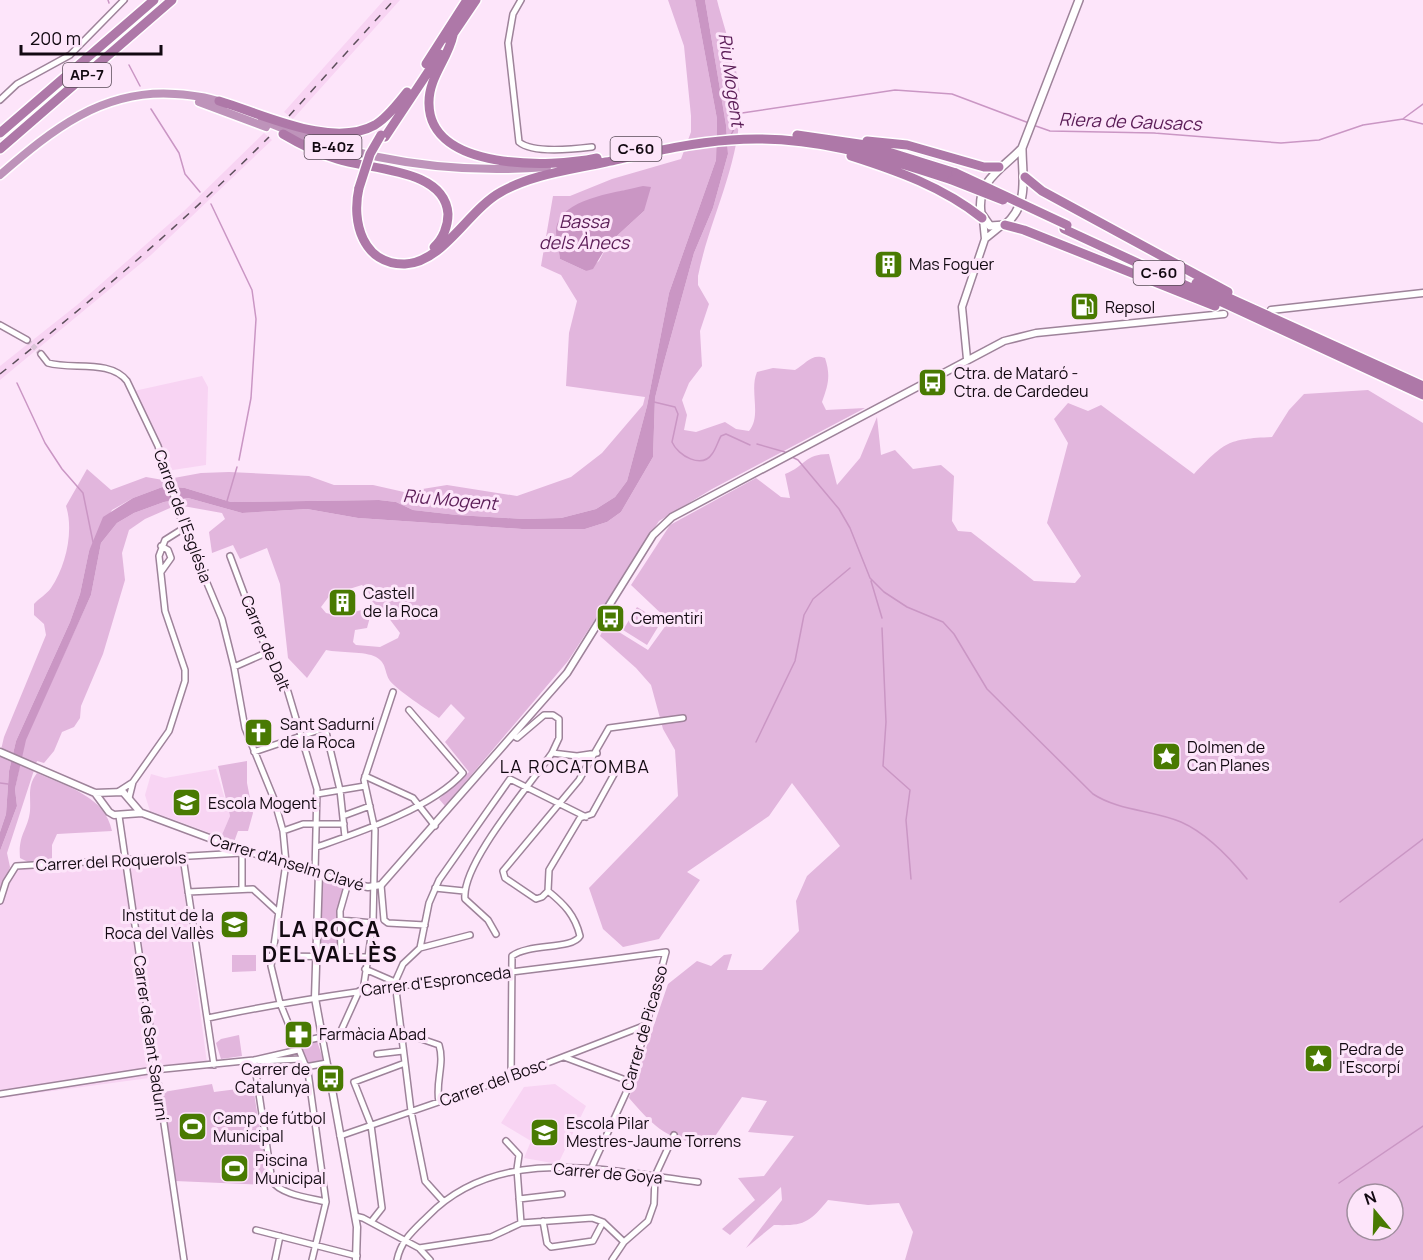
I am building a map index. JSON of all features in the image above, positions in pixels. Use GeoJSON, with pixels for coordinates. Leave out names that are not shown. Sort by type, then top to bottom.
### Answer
{"type":"FeatureCollection","features":[{"type":"Feature","properties":{"kind":"highway","name":"AP-7"},"geometry":{"type":"LineString","coordinates":[[0,133],[154,0]]}},
{"type":"Feature","properties":{"kind":"highway","name":"AP-7"},"geometry":{"type":"LineString","coordinates":[[0,149],[172,0]]}},
{"type":"Feature","properties":{"kind":"highway"},"geometry":{"type":"LineString","coordinates":[[467,0],[407,92],[383,136],[361,188],[357,221],[364,243],[381,258],[393,263],[408,264],[434,254],[470,216],[500,192],[532,179],[590,163]]}},
{"type":"Feature","properties":{"kind":"highway"},"geometry":{"type":"LineString","coordinates":[[383,136],[476,0]]}},
{"type":"Feature","properties":{"kind":"highway"},"geometry":{"type":"LineString","coordinates":[[453,35],[451,44],[436,72],[429,97],[433,123],[444,140],[461,150],[496,159],[544,163],[590,163]]}},
{"type":"Feature","properties":{"kind":"highway"},"geometry":{"type":"LineString","coordinates":[[219,101],[321,132],[341,134],[376,124],[407,92]]}},
{"type":"Feature","properties":{"kind":"highway","name":"B-40z"},"geometry":{"type":"LineString","coordinates":[[0,175],[54,130],[86,111],[116,99],[145,94],[181,94],[219,101],[316,141],[394,162],[485,170],[590,163]]}},
{"type":"Feature","properties":{"kind":"highway","name":"B-40z"},"geometry":{"type":"LineString","coordinates":[[86,111],[140,99],[183,99],[222,109],[283,134],[357,159],[434,172],[504,175],[590,163]]}},
{"type":"Feature","properties":{"kind":"highway"},"geometry":{"type":"LineString","coordinates":[[283,134],[308,148],[338,159],[414,176],[430,183],[440,194],[447,211],[445,230],[437,245],[423,255],[405,259],[390,257],[377,249],[363,226],[361,188]]}},
{"type":"Feature","properties":{"kind":"highway","name":"C-60"},"geometry":{"type":"LineString","coordinates":[[590,163],[682,143],[759,136],[821,141],[954,177],[1256,315],[1423,395]]}},
{"type":"Feature","properties":{"kind":"highway"},"geometry":{"type":"LineString","coordinates":[[821,141],[907,145],[984,167],[1003,166]]}},
{"type":"Feature","properties":{"kind":"highway"},"geometry":{"type":"LineString","coordinates":[[821,141],[934,187],[982,218]]}},
{"type":"Feature","properties":{"kind":"highway"},"geometry":{"type":"LineString","coordinates":[[1024,175],[1042,191],[1239,297],[1256,315]]}},
{"type":"Feature","properties":{"kind":"highway"},"geometry":{"type":"LineString","coordinates":[[1003,226],[1024,230],[1224,309],[1256,315]]}},
{"type":"Feature","properties":{"kind":"highway","name":"C-60"},"geometry":{"type":"LineString","coordinates":[[1256,315],[1423,386]]}},
{"type":"Feature","properties":{"kind":"main road"},"geometry":{"type":"LineString","coordinates":[[1022,148],[983,188],[980,206],[982,218],[990,226],[1003,226],[1020,204],[1024,175],[1022,148],[1079,0]]}},
{"type":"Feature","properties":{"kind":"main road"},"geometry":{"type":"LineString","coordinates":[[1003,166],[1016,165],[1024,175]]}},
{"type":"Feature","properties":{"kind":"street"},"geometry":{"type":"LineString","coordinates":[[0,100],[17,84],[70,55],[124,0]]}},
{"type":"Feature","properties":{"kind":"street"},"geometry":{"type":"LineString","coordinates":[[521,0],[511,20],[508,44],[518,139],[529,148],[592,147]]}},
{"type":"Feature","properties":{"kind":"street"},"geometry":{"type":"LineString","coordinates":[[967,359],[962,307],[985,239],[982,218]]}},
{"type":"Feature","properties":{"kind":"street"},"geometry":{"type":"LineString","coordinates":[[985,239],[1003,226]]}},
{"type":"Feature","properties":{"kind":"street"},"geometry":{"type":"LineString","coordinates":[[1271,310],[1423,293]]}},
{"type":"Feature","properties":{"kind":"street","name":"Carrer d'Anselm Clavé"},"geometry":{"type":"LineString","coordinates":[[142,813],[242,851],[348,883],[378,886],[435,826],[567,673],[653,535],[665,522],[1004,341],[1036,333],[1224,314]]}},
{"type":"Feature","properties":{"kind":"street"},"geometry":{"type":"LineString","coordinates":[[0,325],[27,340]]}},
{"type":"Feature","properties":{"kind":"street","name":"Carrer de l'Església"},"geometry":{"type":"LineString","coordinates":[[41,354],[48,363],[53,365],[90,367],[120,373],[131,388],[152,432],[184,528],[222,619],[252,749],[274,799],[283,831],[286,863],[271,966],[280,1003],[297,1050]]}},
{"type":"Feature","properties":{"kind":"street"},"geometry":{"type":"LineString","coordinates":[[3,753],[95,793],[119,791],[133,782],[170,729],[186,678],[165,611],[161,572],[161,546],[171,534],[184,528]]}},
{"type":"Feature","properties":{"kind":"street"},"geometry":{"type":"LineString","coordinates":[[161,546],[168,550],[171,558],[161,572]]}},
{"type":"Feature","properties":{"kind":"street","name":"Carrer de Dalt"},"geometry":{"type":"LineString","coordinates":[[230,556],[268,652],[288,692],[317,794],[317,873]]}},
{"type":"Feature","properties":{"kind":"street"},"geometry":{"type":"LineString","coordinates":[[234,667],[268,652]]}},
{"type":"Feature","properties":{"kind":"street"},"geometry":{"type":"LineString","coordinates":[[393,692],[366,776],[365,786],[374,826],[378,886],[384,920],[388,923],[425,925]]}},
{"type":"Feature","properties":{"kind":"street"},"geometry":{"type":"LineString","coordinates":[[317,847],[374,826],[417,805],[463,773],[410,710]]}},
{"type":"Feature","properties":{"kind":"street"},"geometry":{"type":"LineString","coordinates":[[496,934],[488,920],[465,899],[464,891],[468,874],[486,842],[528,789],[552,753],[561,728],[559,719],[544,715],[517,738],[514,736]]}},
{"type":"Feature","properties":{"kind":"street"},"geometry":{"type":"LineString","coordinates":[[618,767],[592,814],[580,818],[549,870],[548,891],[542,897],[536,899],[505,878],[502,872],[561,803],[597,753],[609,728],[614,725],[683,718]]}},
{"type":"Feature","properties":{"kind":"street"},"geometry":{"type":"LineString","coordinates":[[252,749],[326,728],[340,790],[345,837]]}},
{"type":"Feature","properties":{"kind":"street"},"geometry":{"type":"LineString","coordinates":[[552,753],[577,756],[597,753]]}},
{"type":"Feature","properties":{"kind":"street"},"geometry":{"type":"LineString","coordinates":[[366,776],[413,798],[435,826]]}},
{"type":"Feature","properties":{"kind":"street"},"geometry":{"type":"LineString","coordinates":[[420,948],[435,888],[510,779],[585,817]]}},
{"type":"Feature","properties":{"kind":"street"},"geometry":{"type":"LineString","coordinates":[[122,814],[130,799],[133,782]]}},
{"type":"Feature","properties":{"kind":"street"},"geometry":{"type":"LineString","coordinates":[[317,794],[365,786]]}},
{"type":"Feature","properties":{"kind":"street"},"geometry":{"type":"LineString","coordinates":[[119,791],[130,799],[142,813]]}},
{"type":"Feature","properties":{"kind":"street"},"geometry":{"type":"LineString","coordinates":[[95,793],[111,814],[142,813]]}},
{"type":"Feature","properties":{"kind":"street"},"geometry":{"type":"LineString","coordinates":[[106,806],[106,799],[111,793]]}},
{"type":"Feature","properties":{"kind":"street"},"geometry":{"type":"LineString","coordinates":[[343,816],[370,806]]}},
{"type":"Feature","properties":{"kind":"street","name":"Carrer de Sant Sadurní"},"geometry":{"type":"LineString","coordinates":[[122,814],[154,1070],[184,1260]]}},
{"type":"Feature","properties":{"kind":"street"},"geometry":{"type":"LineString","coordinates":[[283,831],[303,824],[344,824]]}},
{"type":"Feature","properties":{"kind":"street"},"geometry":{"type":"LineString","coordinates":[[242,851],[242,888]]}},
{"type":"Feature","properties":{"kind":"street","name":"Carrer del Roquerols"},"geometry":{"type":"LineString","coordinates":[[0,901],[6,882],[16,866],[183,857],[242,851]]}},
{"type":"Feature","properties":{"kind":"street"},"geometry":{"type":"LineString","coordinates":[[183,857],[214,1065]]}},
{"type":"Feature","properties":{"kind":"street"},"geometry":{"type":"LineString","coordinates":[[256,1230],[357,1258],[358,1238],[355,1216],[315,998],[317,873]]}},
{"type":"Feature","properties":{"kind":"street"},"geometry":{"type":"LineString","coordinates":[[341,957],[340,920],[348,883]]}},
{"type":"Feature","properties":{"kind":"street"},"geometry":{"type":"LineString","coordinates":[[296,1043],[340,1033],[361,991],[378,886]]}},
{"type":"Feature","properties":{"kind":"street"},"geometry":{"type":"LineString","coordinates":[[435,888],[464,891]]}},
{"type":"Feature","properties":{"kind":"street"},"geometry":{"type":"LineString","coordinates":[[188,892],[253,889],[278,912]]}},
{"type":"Feature","properties":{"kind":"street"},"geometry":{"type":"LineString","coordinates":[[511,1077],[510,972],[512,956],[519,951],[574,943],[580,936],[567,907],[548,891]]}},
{"type":"Feature","properties":{"kind":"street"},"geometry":{"type":"LineString","coordinates":[[340,920],[373,923]]}},
{"type":"Feature","properties":{"kind":"street"},"geometry":{"type":"LineString","coordinates":[[443,1201],[425,1181],[411,1111],[395,984],[403,964],[420,948],[470,935]]}},
{"type":"Feature","properties":{"kind":"street","name":"Carrer d'Espronceda"},"geometry":{"type":"LineString","coordinates":[[208,1018],[280,1003],[395,984],[666,952]]}},
{"type":"Feature","properties":{"kind":"street","name":"Carrer de Picasso"},"geometry":{"type":"LineString","coordinates":[[591,1169],[631,1082],[666,952]]}},
{"type":"Feature","properties":{"kind":"street"},"geometry":{"type":"LineString","coordinates":[[271,956],[367,957]]}},
{"type":"Feature","properties":{"kind":"street"},"geometry":{"type":"LineString","coordinates":[[365,969],[395,984]]}},
{"type":"Feature","properties":{"kind":"street","name":"Carrer del Bosc"},"geometry":{"type":"LineString","coordinates":[[340,1136],[511,1077],[646,1025]]}},
{"type":"Feature","properties":{"kind":"street"},"geometry":{"type":"LineString","coordinates":[[401,1032],[439,1045],[442,1060],[437,1083],[439,1102]]}},
{"type":"Feature","properties":{"kind":"street"},"geometry":{"type":"LineString","coordinates":[[254,1060],[297,1050],[305,1067],[326,1202],[312,1260]]}},
{"type":"Feature","properties":{"kind":"street"},"geometry":{"type":"LineString","coordinates":[[377,1054],[403,1050]]}},
{"type":"Feature","properties":{"kind":"street"},"geometry":{"type":"LineString","coordinates":[[564,1057],[631,1082]]}},
{"type":"Feature","properties":{"kind":"street"},"geometry":{"type":"LineString","coordinates":[[0,1094],[154,1070],[254,1060],[302,1059]]}},
{"type":"Feature","properties":{"kind":"street"},"geometry":{"type":"LineString","coordinates":[[254,1060],[272,1181],[275,1186],[326,1202]]}},
{"type":"Feature","properties":{"kind":"street"},"geometry":{"type":"LineString","coordinates":[[371,1222],[382,1208],[371,1125],[354,1082],[405,1063]]}},
{"type":"Feature","properties":{"kind":"street"},"geometry":{"type":"LineString","coordinates":[[305,1067],[327,1065]]}},
{"type":"Feature","properties":{"kind":"street"},"geometry":{"type":"LineString","coordinates":[[612,1260],[624,1242],[648,1221],[654,1204],[655,1176],[674,1135]]}},
{"type":"Feature","properties":{"kind":"street"},"geometry":{"type":"LineString","coordinates":[[506,1141],[519,1155],[517,1169],[521,1223]]}},
{"type":"Feature","properties":{"kind":"street","name":"Carrer de Goya"},"geometry":{"type":"LineString","coordinates":[[404,1241],[443,1201],[482,1179],[517,1169],[591,1169],[698,1182]]}},
{"type":"Feature","properties":{"kind":"street"},"geometry":{"type":"LineString","coordinates":[[519,1199],[562,1194]]}},
{"type":"Feature","properties":{"kind":"street"},"geometry":{"type":"LineString","coordinates":[[355,1216],[419,1248],[430,1260]]}},
{"type":"Feature","properties":{"kind":"street"},"geometry":{"type":"LineString","coordinates":[[419,1248],[492,1237],[521,1223],[592,1218],[603,1222],[624,1242]]}},
{"type":"Feature","properties":{"kind":"street"},"geometry":{"type":"LineString","coordinates":[[543,1221],[547,1243],[551,1247],[593,1241],[603,1222]]}},
{"type":"Feature","properties":{"kind":"street"},"geometry":{"type":"LineString","coordinates":[[275,1260],[280,1236]]}},
{"type":"Feature","properties":{"kind":"street"},"geometry":{"type":"LineString","coordinates":[[397,1260],[400,1246],[404,1241]]}},
{"type":"Feature","properties":{"kind":"shaded area"},"geometry":{"type":"Polygon","coordinates":[[[384,0],[400,0],[293,119],[284,112],[384,0]]]}},
{"type":"Feature","properties":{"kind":"shaded area"},"geometry":{"type":"Polygon","coordinates":[[[668,0],[695,0],[717,119],[716,160],[669,293],[647,406],[627,481],[615,497],[596,509],[561,518],[524,519],[413,510],[396,502],[379,500],[231,502],[185,488],[165,486],[133,498],[112,510],[89,551],[80,594],[70,622],[16,741],[9,771],[6,814],[0,832],[0,754],[4,737],[46,635],[44,624],[34,615],[34,604],[51,588],[61,569],[69,537],[66,506],[87,469],[111,490],[146,477],[163,480],[201,473],[229,472],[309,476],[334,485],[373,485],[404,492],[447,485],[517,496],[571,477],[602,453],[643,405],[645,397],[566,386],[569,333],[577,301],[561,275],[541,266],[553,196],[570,196],[612,179],[681,159],[691,132],[684,46],[668,0]],[[626,190],[586,201],[559,246],[560,259],[586,271],[599,261],[608,244],[644,211],[626,190]]]}},
{"type":"Feature","properties":{"kind":"shaded area"},"geometry":{"type":"Polygon","coordinates":[[[705,0],[717,0],[731,49],[739,87],[739,122],[731,167],[698,276],[698,285],[709,304],[700,331],[702,366],[689,383],[682,400],[687,415],[684,430],[696,432],[725,422],[736,429],[749,431],[755,418],[754,387],[757,372],[773,368],[795,370],[816,357],[825,358],[827,364],[828,380],[822,402],[826,410],[865,408],[712,489],[659,521],[568,661],[445,806],[439,799],[469,772],[445,742],[465,718],[451,704],[439,718],[390,681],[380,659],[366,654],[326,650],[307,678],[288,658],[280,584],[267,548],[240,559],[233,545],[212,553],[209,532],[225,519],[222,513],[183,506],[170,508],[145,519],[129,530],[122,553],[125,580],[103,654],[81,706],[80,718],[74,727],[62,732],[54,751],[44,763],[37,761],[7,853],[10,867],[0,895],[0,851],[17,806],[15,789],[25,740],[91,595],[101,543],[117,523],[134,513],[164,502],[188,498],[242,513],[307,509],[358,518],[522,529],[585,529],[607,522],[621,512],[653,457],[655,398],[694,253],[713,208],[728,154],[726,125],[705,0]],[[362,585],[330,595],[321,607],[326,613],[340,616],[365,609],[370,617],[367,628],[355,630],[353,642],[356,645],[380,647],[398,638],[400,633],[382,609],[373,603],[368,591],[362,585]]]}},
{"type":"Feature","properties":{"kind":"shaded area"},"geometry":{"type":"Polygon","coordinates":[[[264,133],[272,140],[151,255],[0,380],[0,366],[77,305],[184,211],[264,133]]]}},
{"type":"Feature","properties":{"kind":"shaded area"},"geometry":{"type":"Polygon","coordinates":[[[202,376],[208,387],[206,465],[166,471],[134,391],[202,376]]]}},
{"type":"Feature","properties":{"kind":"shaded area"},"geometry":{"type":"Polygon","coordinates":[[[1368,390],[1423,423],[1423,1260],[905,1260],[913,1232],[899,1203],[868,1205],[828,1200],[816,1214],[805,1222],[774,1225],[746,1248],[782,1200],[781,1187],[730,1235],[722,1229],[755,1200],[738,1178],[764,1176],[794,1136],[748,1132],[767,1101],[742,1097],[709,1145],[682,1140],[663,1131],[647,1118],[629,1098],[668,984],[697,961],[711,966],[724,955],[732,954],[727,970],[762,970],[799,931],[796,901],[807,876],[840,846],[792,783],[769,816],[687,872],[700,880],[659,939],[623,947],[603,929],[589,888],[678,796],[675,750],[663,729],[651,685],[636,668],[600,636],[606,624],[648,650],[669,621],[631,585],[670,525],[756,478],[781,497],[790,498],[785,474],[810,458],[829,454],[837,485],[860,458],[877,417],[881,455],[895,450],[913,469],[941,465],[954,476],[952,521],[958,531],[971,532],[1034,581],[1075,583],[1081,576],[1047,523],[1068,443],[1054,419],[1068,403],[1088,411],[1101,405],[1194,474],[1228,444],[1245,439],[1272,437],[1289,410],[1304,394],[1368,390]]]}},
{"type":"Feature","properties":{"kind":"shaded area"},"geometry":{"type":"Polygon","coordinates":[[[637,607],[661,622],[647,645],[623,630],[637,607]]]}},
{"type":"Feature","properties":{"kind":"shaded area"},"geometry":{"type":"Polygon","coordinates":[[[247,761],[247,783],[253,813],[248,831],[238,831],[234,842],[221,837],[230,816],[218,766],[247,761]]]}},
{"type":"Feature","properties":{"kind":"shaded area","name":"Escola Mogent"},"geometry":{"type":"Polygon","coordinates":[[[216,769],[230,816],[221,837],[150,811],[145,795],[151,774],[165,778],[216,769]]]}},
{"type":"Feature","properties":{"kind":"shaded area"},"geometry":{"type":"Polygon","coordinates":[[[37,773],[72,788],[93,801],[102,809],[112,831],[57,834],[52,845],[52,861],[30,863],[20,858],[20,843],[30,811],[31,787],[37,773]]]}},
{"type":"Feature","properties":{"kind":"shaded area"},"geometry":{"type":"Polygon","coordinates":[[[180,861],[207,1063],[148,1071],[149,1078],[0,1098],[0,895],[10,867],[180,861]]]}},
{"type":"Feature","properties":{"kind":"shaded area"},"geometry":{"type":"Polygon","coordinates":[[[323,879],[347,886],[340,911],[339,956],[317,956],[320,882],[323,879]]]}},
{"type":"Feature","properties":{"kind":"shaded area"},"geometry":{"type":"Polygon","coordinates":[[[232,955],[256,955],[256,971],[232,972],[232,955]]]}},
{"type":"Feature","properties":{"kind":"shaded area"},"geometry":{"type":"Polygon","coordinates":[[[239,1035],[242,1056],[221,1059],[216,1043],[221,1039],[239,1035]]]}},
{"type":"Feature","properties":{"kind":"shaded area"},"geometry":{"type":"Polygon","coordinates":[[[317,1041],[323,1059],[321,1062],[308,1063],[300,1045],[317,1041]]]}},
{"type":"Feature","properties":{"kind":"shaded area"},"geometry":{"type":"Polygon","coordinates":[[[212,1084],[214,1092],[253,1087],[268,1180],[265,1185],[175,1181],[163,1092],[212,1084]]]}},
{"type":"Feature","properties":{"kind":"shaded area","name":"Escola Pilar Mestres-Jaume Torrens"},"geometry":{"type":"Polygon","coordinates":[[[555,1084],[586,1106],[558,1164],[524,1158],[531,1141],[501,1123],[524,1087],[555,1084]]]}},
{"type":"Feature","properties":{"kind":"water"},"geometry":{"type":"Polygon","coordinates":[[[695,0],[705,0],[726,125],[728,154],[713,208],[694,253],[655,398],[653,457],[621,512],[607,522],[585,529],[522,529],[358,518],[307,509],[242,513],[188,498],[164,502],[134,513],[117,523],[101,543],[91,595],[26,740],[15,789],[17,806],[0,851],[0,832],[6,814],[9,771],[16,741],[70,622],[80,594],[89,551],[103,517],[133,498],[165,486],[185,488],[231,502],[379,500],[396,502],[413,510],[524,519],[561,518],[596,509],[615,497],[627,481],[647,406],[669,293],[716,160],[717,119],[695,0]]]}},
{"type":"Feature","properties":{"kind":"water","name":"Bassa dels Ànecs"},"geometry":{"type":"Polygon","coordinates":[[[643,186],[651,187],[644,211],[608,244],[593,269],[586,271],[560,259],[556,230],[564,214],[584,201],[643,186]]]}},
{"type":"Feature","properties":{"kind":"waterway"},"geometry":{"type":"LineString","coordinates":[[129,65],[140,86]]}},
{"type":"Feature","properties":{"kind":"waterway","name":"Riera de Gausacs"},"geometry":{"type":"LineString","coordinates":[[731,135],[742,113],[895,90],[952,94],[1029,123]]}},
{"type":"Feature","properties":{"kind":"waterway"},"geometry":{"type":"LineString","coordinates":[[1404,118],[1423,104]]}},
{"type":"Feature","properties":{"kind":"waterway"},"geometry":{"type":"LineString","coordinates":[[151,109],[179,153],[185,174],[200,192]]}},
{"type":"Feature","properties":{"kind":"waterway","name":"Riera de Gausacs"},"geometry":{"type":"LineString","coordinates":[[1033,125],[1050,131],[1154,133],[1281,143],[1319,140],[1363,125],[1403,119],[1423,124]]}},
{"type":"Feature","properties":{"kind":"waterway"},"geometry":{"type":"LineString","coordinates":[[211,204],[252,290],[256,319],[251,398],[239,460]]}},
{"type":"Feature","properties":{"kind":"waterway"},"geometry":{"type":"LineString","coordinates":[[17,383],[45,443],[62,469],[83,493],[93,542]]}},
{"type":"Feature","properties":{"kind":"waterway"},"geometry":{"type":"LineString","coordinates":[[654,402],[675,407],[678,414],[672,442],[679,452],[690,459],[708,458],[721,436],[726,434],[750,445]]}},
{"type":"Feature","properties":{"kind":"waterway"},"geometry":{"type":"LineString","coordinates":[[757,444],[785,452]]}},
{"type":"Feature","properties":{"kind":"waterway"},"geometry":{"type":"LineString","coordinates":[[792,457],[798,460],[839,509],[850,528],[870,578],[884,592],[907,607],[943,622],[954,634],[987,689],[1093,794],[1114,804],[1181,822],[1217,847],[1247,879]]}},
{"type":"Feature","properties":{"kind":"waterway"},"geometry":{"type":"LineString","coordinates":[[227,501],[237,467]]}},
{"type":"Feature","properties":{"kind":"waterway"},"geometry":{"type":"LineString","coordinates":[[756,742],[795,661],[804,615],[813,599],[850,568]]}},
{"type":"Feature","properties":{"kind":"waterway"},"geometry":{"type":"LineString","coordinates":[[871,581],[882,618]]}},
{"type":"Feature","properties":{"kind":"waterway"},"geometry":{"type":"LineString","coordinates":[[882,628],[886,722],[883,766],[910,790],[906,820],[911,879]]}},
{"type":"Feature","properties":{"kind":"waterway"},"geometry":{"type":"LineString","coordinates":[[0,783],[8,784]]}},
{"type":"Feature","properties":{"kind":"waterway"},"geometry":{"type":"LineString","coordinates":[[1340,902],[1423,839]]}},
{"type":"Feature","properties":{"kind":"waterway"},"geometry":{"type":"LineString","coordinates":[[1339,1183],[1423,1126]]}},
{"type":"Feature","properties":{"kind":"tunnel"},"geometry":{"type":"LineString","coordinates":[[27,340],[41,354]]}},
{"type":"Feature","properties":{"kind":"railway"},"geometry":{"type":"LineString","coordinates":[[289,116],[394,0]]}},
{"type":"Feature","properties":{"kind":"railway"},"geometry":{"type":"LineString","coordinates":[[0,374],[138,259],[269,137]]}},
{"type":"Feature","properties":{"kind":"place","name":"Mas Foguer"},"geometry":{"type":"Point","coordinates":[888,264]}},
{"type":"Feature","properties":{"kind":"place","name":"Repsol"},"geometry":{"type":"Point","coordinates":[1084,307]}},
{"type":"Feature","properties":{"kind":"place","name":"Ctra. de Mataró - Ctra. de Cardedeu"},"geometry":{"type":"Point","coordinates":[933,382]}},
{"type":"Feature","properties":{"kind":"place","name":"Castell de la Roca"},"geometry":{"type":"Point","coordinates":[342,602]}},
{"type":"Feature","properties":{"kind":"place","name":"Cementiri"},"geometry":{"type":"Point","coordinates":[610,618]}},
{"type":"Feature","properties":{"kind":"place","name":"Sant Sadurní de la Roca"},"geometry":{"type":"Point","coordinates":[259,733]}},
{"type":"Feature","properties":{"kind":"place","name":"Dolmen de Can Planes"},"geometry":{"type":"Point","coordinates":[1166,756]}},
{"type":"Feature","properties":{"kind":"place","name":"Escola Mogent"},"geometry":{"type":"Point","coordinates":[187,803]}},
{"type":"Feature","properties":{"kind":"place","name":"Institut de la Roca del Vallès"},"geometry":{"type":"Point","coordinates":[235,924]}},
{"type":"Feature","properties":{"kind":"place","name":"Farmàcia Abad"},"geometry":{"type":"Point","coordinates":[298,1034]}},
{"type":"Feature","properties":{"kind":"place","name":"Pedra de l'Escorpí"},"geometry":{"type":"Point","coordinates":[1318,1058]}},
{"type":"Feature","properties":{"kind":"place","name":"Carrer de Catalunya"},"geometry":{"type":"Point","coordinates":[331,1078]}},
{"type":"Feature","properties":{"kind":"place","name":"Camp de fútbol Municipal"},"geometry":{"type":"Point","coordinates":[192,1127]}},
{"type":"Feature","properties":{"kind":"place","name":"Escola Pilar Mestres-Jaume Torrens"},"geometry":{"type":"Point","coordinates":[545,1132]}},
{"type":"Feature","properties":{"kind":"place","name":"Piscina Municipal"},"geometry":{"type":"Point","coordinates":[234,1169]}},
{"type":"Feature","properties":{"kind":"district","name":"LA ROCATOMBA"},"geometry":{"type":"Point","coordinates":[575,767]}},
{"type":"Feature","properties":{"kind":"district","name":"LA ROCA DEL VALLÈS"},"geometry":{"type":"Point","coordinates":[330,942]}},
{"type":"Feature","properties":{"kind":"water label","name":"Riu Mogent"},"geometry":{"type":"Point","coordinates":[731,80]}},
{"type":"Feature","properties":{"kind":"water label","name":"Riu Mogent"},"geometry":{"type":"Point","coordinates":[450,500]}}]}
